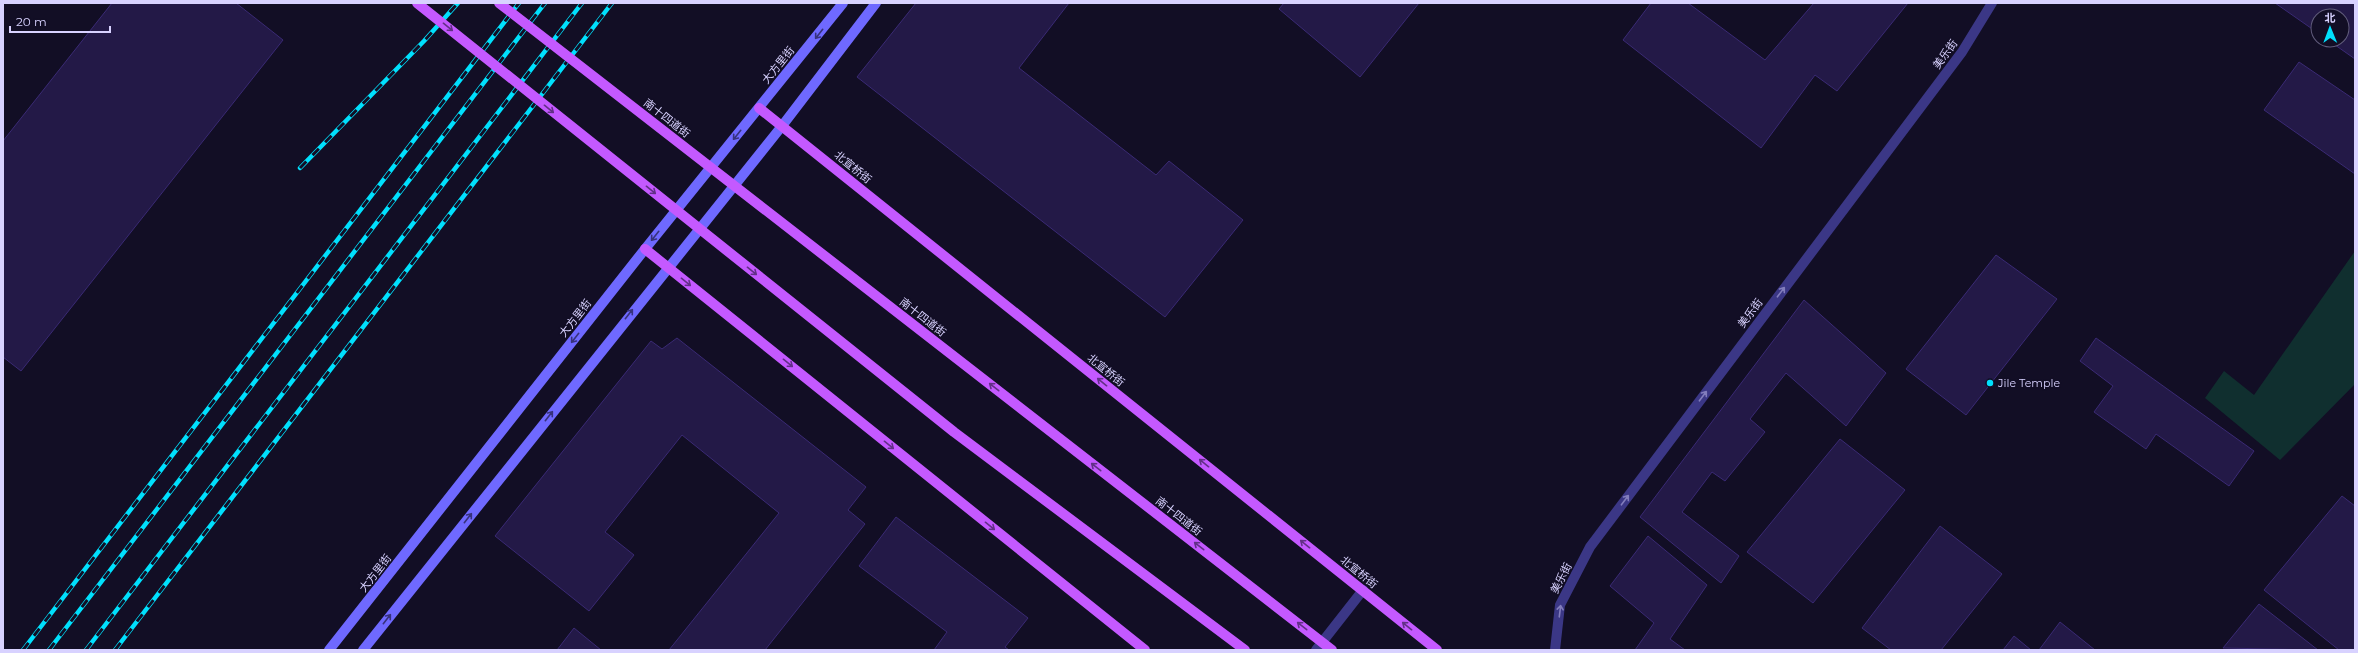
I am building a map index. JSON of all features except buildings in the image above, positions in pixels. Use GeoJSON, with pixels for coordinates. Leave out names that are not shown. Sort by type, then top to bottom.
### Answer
{"type":"FeatureCollection","features":[{"type":"Feature","properties":{"kind":"main road"},"geometry":{"type":"LineString","coordinates":[[417,3],[954,432],[1245,650]]}},
{"type":"Feature","properties":{"kind":"main road","name":"南十四道街"},"geometry":{"type":"LineString","coordinates":[[500,3],[1332,650]]}},
{"type":"Feature","properties":{"kind":"main road","name":"大方里街"},"geometry":{"type":"LineString","coordinates":[[329,650],[645,248],[843,3]]}},
{"type":"Feature","properties":{"kind":"main road"},"geometry":{"type":"LineString","coordinates":[[363,650],[667,266],[782,126],[876,3]]}},
{"type":"Feature","properties":{"kind":"main road","name":"北宣桥街"},"geometry":{"type":"LineString","coordinates":[[759,108],[1437,650]]}},
{"type":"Feature","properties":{"kind":"main road"},"geometry":{"type":"LineString","coordinates":[[645,248],[1145,650]]}},
{"type":"Feature","properties":{"kind":"street","name":"美乐街"},"geometry":{"type":"LineString","coordinates":[[1555,650],[1560,605],[1590,547],[1962,52],[1992,3]]}},
{"type":"Feature","properties":{"kind":"street"},"geometry":{"type":"LineString","coordinates":[[1316,650],[1363,590]]}},
{"type":"Feature","properties":{"kind":"green space"},"geometry":{"type":"Polygon","coordinates":[[[2355,251],[2355,384],[2280,460],[2205,398],[2224,371],[2254,395],[2355,251]]]}},
{"type":"Feature","properties":{"kind":"railway"},"geometry":{"type":"LineString","coordinates":[[300,168],[424,41],[458,3]]}},
{"type":"Feature","properties":{"kind":"railway"},"geometry":{"type":"LineString","coordinates":[[23,650],[519,3]]}},
{"type":"Feature","properties":{"kind":"railway"},"geometry":{"type":"LineString","coordinates":[[49,650],[545,3]]}},
{"type":"Feature","properties":{"kind":"railway"},"geometry":{"type":"LineString","coordinates":[[86,650],[582,3]]}},
{"type":"Feature","properties":{"kind":"railway"},"geometry":{"type":"LineString","coordinates":[[115,650],[612,3]]}},
{"type":"Feature","properties":{"kind":"place","name":"Jile Temple"},"geometry":{"type":"Point","coordinates":[1990,383]}}]}
